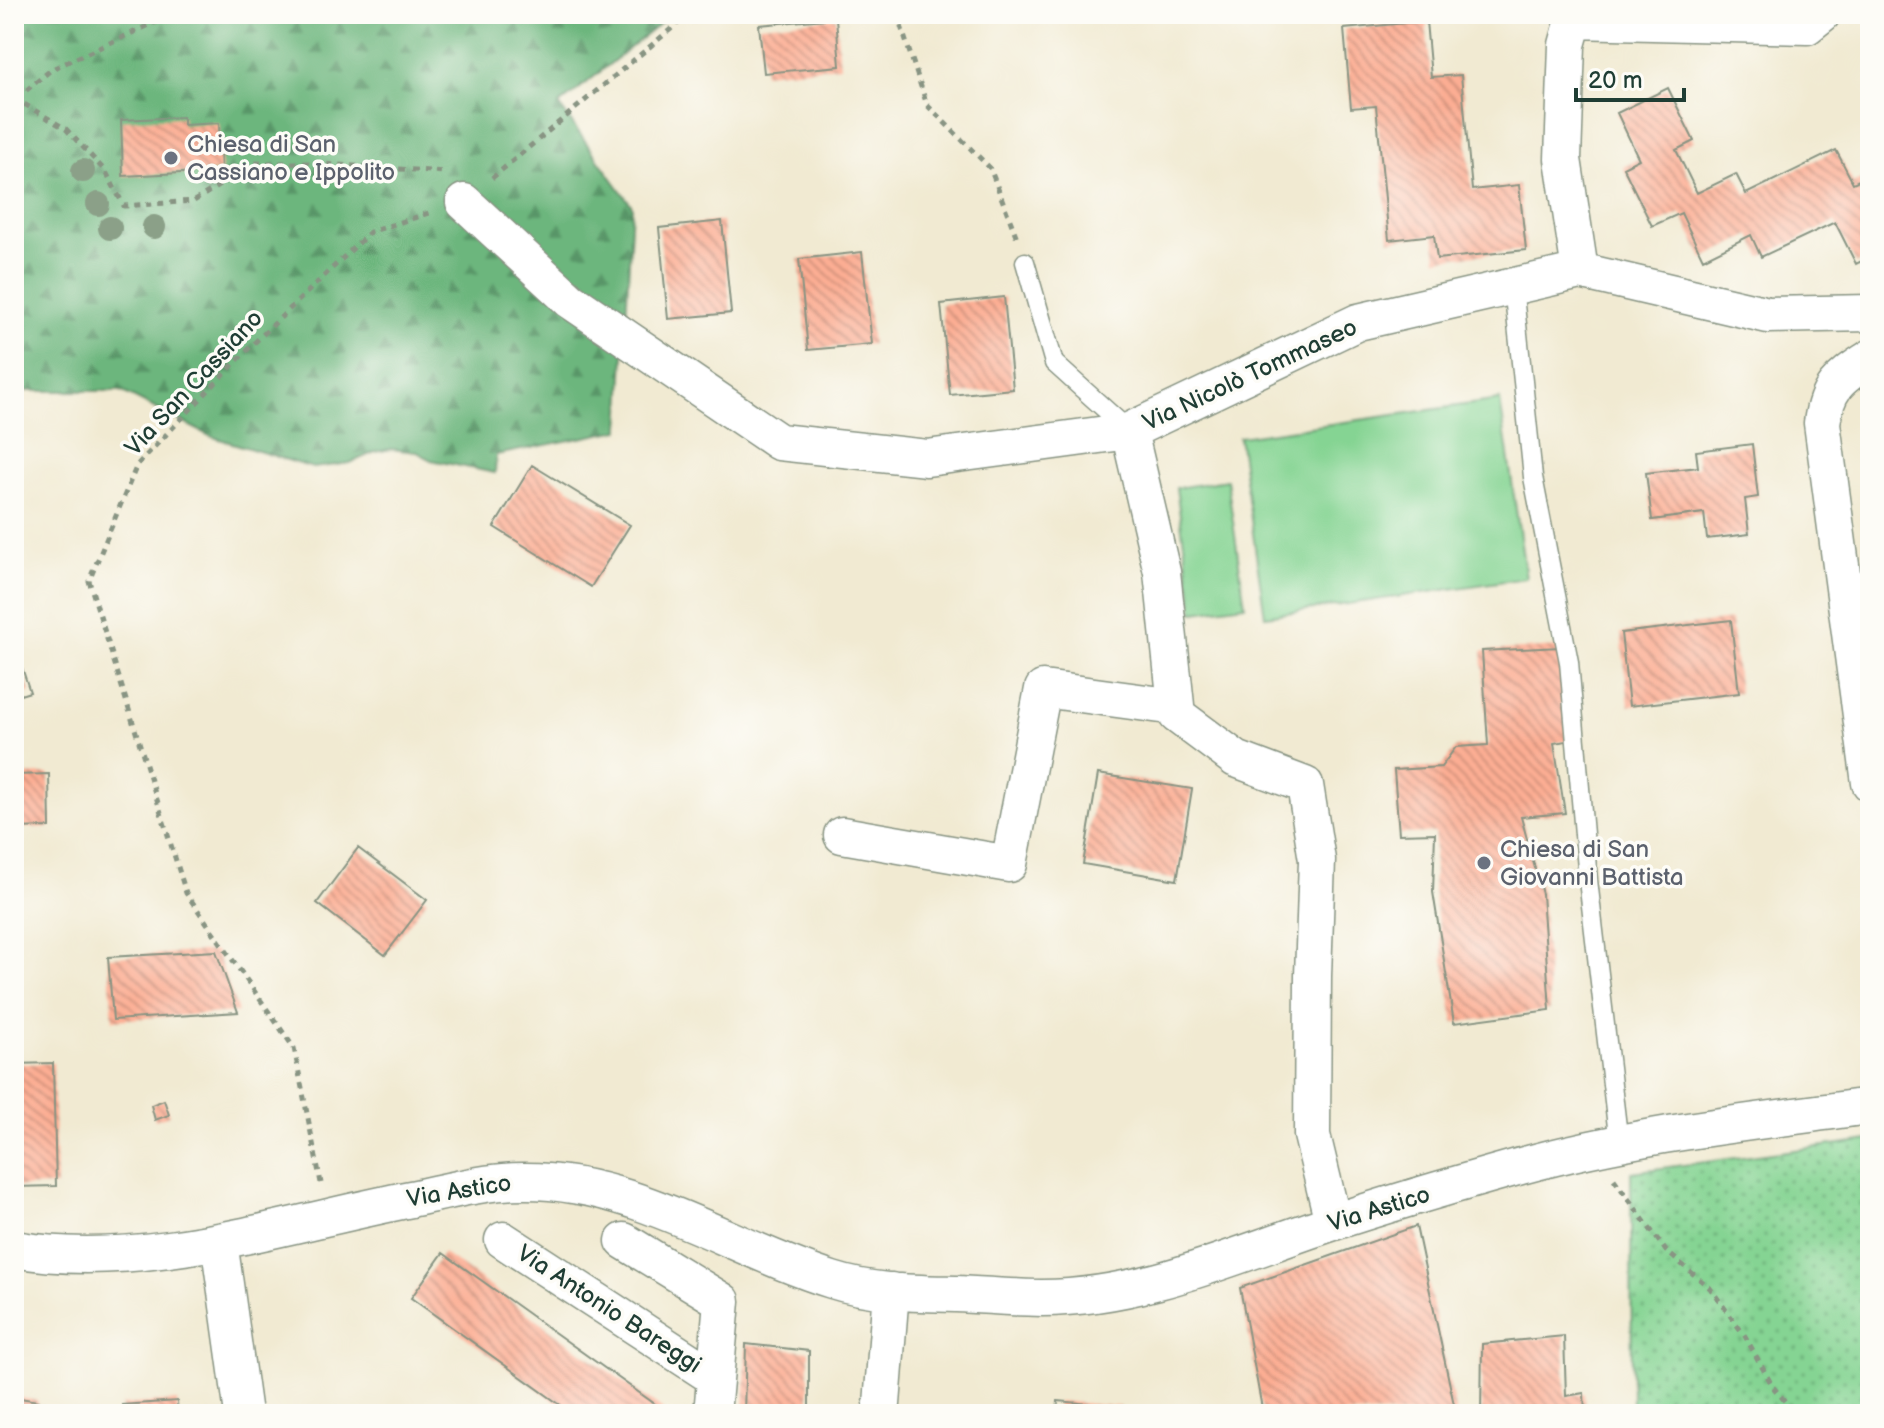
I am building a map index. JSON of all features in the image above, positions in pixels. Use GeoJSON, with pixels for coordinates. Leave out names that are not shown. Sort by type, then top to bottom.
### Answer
{"type":"FeatureCollection","features":[{"type":"Feature","properties":{"kind":"street"},"geometry":{"type":"LineString","coordinates":[[1580,271],[1563,159],[1567,45],[1574,20],[1807,26],[1822,14]]}},
{"type":"Feature","properties":{"kind":"street","name":"Via Nicolò Tommaseo"},"geometry":{"type":"LineString","coordinates":[[464,202],[570,300],[779,442],[927,458],[1129,431],[1358,322],[1580,271],[1768,315],[1870,313]]}},
{"type":"Feature","properties":{"kind":"street"},"geometry":{"type":"LineString","coordinates":[[1870,358],[1844,375],[1833,387],[1822,423],[1870,783]]}},
{"type":"Feature","properties":{"kind":"street"},"geometry":{"type":"LineString","coordinates":[[1129,431],[1162,572],[1177,715],[1236,759],[1305,785],[1317,860],[1312,1135],[1333,1222]]}},
{"type":"Feature","properties":{"kind":"street"},"geometry":{"type":"LineString","coordinates":[[842,835],[1009,864],[1043,689],[1176,707]]}},
{"type":"Feature","properties":{"kind":"street","name":"Via Astico"},"geometry":{"type":"LineString","coordinates":[[14,1249],[42,1254],[119,1254],[219,1241],[466,1187],[523,1181],[580,1185],[654,1207],[753,1250],[836,1281],[891,1291],[1045,1298],[1093,1294],[1166,1280],[1333,1222],[1526,1165],[1647,1137],[1870,1106]]}},
{"type":"Feature","properties":{"kind":"street","name":"Via Antonio Bareggi"},"geometry":{"type":"LineString","coordinates":[[503,1240],[715,1378]]}},
{"type":"Feature","properties":{"kind":"street"},"geometry":{"type":"LineString","coordinates":[[219,1241],[243,1414]]}},
{"type":"Feature","properties":{"kind":"street","name":"Via Antonio Bareggi"},"geometry":{"type":"LineString","coordinates":[[624,1241],[722,1301],[712,1414]]}},
{"type":"Feature","properties":{"kind":"street"},"geometry":{"type":"LineString","coordinates":[[882,1404],[891,1291]]}},
{"type":"Feature","properties":{"kind":"lane"},"geometry":{"type":"LineString","coordinates":[[1025,262],[1054,363],[1129,431]]}},
{"type":"Feature","properties":{"kind":"lane"},"geometry":{"type":"LineString","coordinates":[[1513,286],[1533,477],[1569,662],[1606,1147]]}},
{"type":"Feature","properties":{"kind":"path"},"geometry":{"type":"LineString","coordinates":[[174,14],[52,69],[15,98],[66,129],[106,172],[124,206],[194,201],[255,163],[308,163],[448,172],[464,202]]}},
{"type":"Feature","properties":{"kind":"path","name":"Via San Cassiano"},"geometry":{"type":"LineString","coordinates":[[328,1215],[294,1048],[186,893],[89,581],[137,465],[252,345],[370,232],[464,202],[689,14]]}},
{"type":"Feature","properties":{"kind":"path"},"geometry":{"type":"LineString","coordinates":[[897,14],[927,105],[990,168],[1025,262]]}},
{"type":"Feature","properties":{"kind":"path"},"geometry":{"type":"LineString","coordinates":[[1606,1147],[1666,1251],[1710,1288],[1745,1336],[1773,1387],[1796,1414]]}},
{"type":"Feature","properties":{"kind":"green space"},"geometry":{"type":"Polygon","coordinates":[[[14,14],[672,14],[559,105],[632,206],[620,430],[496,455],[495,473],[431,460],[417,452],[391,449],[350,463],[313,468],[210,436],[121,391],[14,391],[14,14]]]}},
{"type":"Feature","properties":{"kind":"green space"},"geometry":{"type":"Polygon","coordinates":[[[1500,400],[1526,578],[1265,616],[1239,437],[1500,400]]]}},
{"type":"Feature","properties":{"kind":"green space"},"geometry":{"type":"Polygon","coordinates":[[[1227,480],[1245,605],[1194,612],[1176,488],[1227,480]]]}},
{"type":"Feature","properties":{"kind":"green space"},"geometry":{"type":"Polygon","coordinates":[[[1870,1140],[1870,1414],[1632,1414],[1631,1172],[1870,1140]]]}},
{"type":"Feature","properties":{"kind":"building"},"geometry":{"type":"Polygon","coordinates":[[[836,18],[840,66],[764,73],[759,25],[836,18]]]}},
{"type":"Feature","properties":{"kind":"building"},"geometry":{"type":"Polygon","coordinates":[[[1426,21],[1431,77],[1461,75],[1472,190],[1519,185],[1526,250],[1437,259],[1434,235],[1389,240],[1376,106],[1351,108],[1344,29],[1426,21]]]}},
{"type":"Feature","properties":{"kind":"building"},"geometry":{"type":"Polygon","coordinates":[[[1668,88],[1694,141],[1676,150],[1697,193],[1736,174],[1746,194],[1836,150],[1853,183],[1870,175],[1870,257],[1856,264],[1835,222],[1761,257],[1751,235],[1703,259],[1681,213],[1652,226],[1623,167],[1639,159],[1617,113],[1668,88]]]}},
{"type":"Feature","properties":{"kind":"building","name":"Chiesa di San Cassiano e Ippolito"},"geometry":{"type":"Polygon","coordinates":[[[183,117],[183,125],[219,123],[221,171],[123,176],[121,120],[183,117]]]}},
{"type":"Feature","properties":{"kind":"building"},"geometry":{"type":"Polygon","coordinates":[[[722,221],[731,313],[668,319],[659,228],[722,221]]]}},
{"type":"Feature","properties":{"kind":"building"},"geometry":{"type":"Polygon","coordinates":[[[862,252],[872,344],[808,350],[799,259],[862,252]]]}},
{"type":"Feature","properties":{"kind":"building"},"geometry":{"type":"Polygon","coordinates":[[[1004,297],[1013,389],[950,395],[941,304],[1004,297]]]}},
{"type":"Feature","properties":{"kind":"building"},"geometry":{"type":"Polygon","coordinates":[[[1752,444],[1758,497],[1745,499],[1749,534],[1707,539],[1704,513],[1652,520],[1646,473],[1698,467],[1696,451],[1752,444]]]}},
{"type":"Feature","properties":{"kind":"building"},"geometry":{"type":"Polygon","coordinates":[[[532,465],[630,525],[591,587],[494,527],[532,465]]]}},
{"type":"Feature","properties":{"kind":"building"},"geometry":{"type":"Polygon","coordinates":[[[1731,620],[1739,693],[1629,706],[1621,633],[1731,620]]]}},
{"type":"Feature","properties":{"kind":"building"},"geometry":{"type":"Polygon","coordinates":[[[14,643],[30,692],[14,697],[14,643]]]}},
{"type":"Feature","properties":{"kind":"building","name":"Chiesa di San Giovanni Battista"},"geometry":{"type":"Polygon","coordinates":[[[1561,647],[1572,740],[1554,743],[1565,813],[1521,817],[1542,894],[1550,1010],[1454,1023],[1433,892],[1435,833],[1399,834],[1394,770],[1441,767],[1456,747],[1488,745],[1482,651],[1561,647]]]}},
{"type":"Feature","properties":{"kind":"building"},"geometry":{"type":"Polygon","coordinates":[[[49,774],[50,827],[14,828],[14,775],[49,774]]]}},
{"type":"Feature","properties":{"kind":"building"},"geometry":{"type":"Polygon","coordinates":[[[1098,774],[1192,789],[1177,880],[1083,864],[1098,774]]]}},
{"type":"Feature","properties":{"kind":"building"},"geometry":{"type":"Polygon","coordinates":[[[358,848],[427,900],[385,955],[317,903],[358,848]]]}},
{"type":"Feature","properties":{"kind":"building"},"geometry":{"type":"Polygon","coordinates":[[[216,951],[238,1012],[113,1020],[108,957],[216,951]]]}},
{"type":"Feature","properties":{"kind":"building"},"geometry":{"type":"Polygon","coordinates":[[[53,1063],[56,1186],[14,1187],[14,1064],[53,1063]]]}},
{"type":"Feature","properties":{"kind":"building"},"geometry":{"type":"Polygon","coordinates":[[[164,1100],[169,1115],[155,1120],[151,1105],[164,1100]]]}},
{"type":"Feature","properties":{"kind":"building"},"geometry":{"type":"Polygon","coordinates":[[[1416,1226],[1456,1414],[1263,1414],[1240,1288],[1416,1226]]]}},
{"type":"Feature","properties":{"kind":"building"},"geometry":{"type":"Polygon","coordinates":[[[443,1253],[669,1414],[573,1414],[411,1298],[443,1253]]]}},
{"type":"Feature","properties":{"kind":"building"},"geometry":{"type":"Polygon","coordinates":[[[1564,1336],[1566,1396],[1584,1393],[1585,1414],[1481,1414],[1482,1344],[1564,1336]]]}},
{"type":"Feature","properties":{"kind":"building"},"geometry":{"type":"Polygon","coordinates":[[[746,1344],[809,1351],[809,1414],[744,1414],[746,1344]]]}},
{"type":"Feature","properties":{"kind":"building"},"geometry":{"type":"Polygon","coordinates":[[[14,1397],[38,1401],[36,1414],[14,1414],[14,1397]]]}},
{"type":"Feature","properties":{"kind":"building"},"geometry":{"type":"Polygon","coordinates":[[[177,1401],[178,1414],[122,1414],[122,1405],[177,1401]]]}},
{"type":"Feature","properties":{"kind":"building"},"geometry":{"type":"Polygon","coordinates":[[[1058,1401],[1121,1407],[1121,1414],[1057,1414],[1058,1401]]]}},
{"type":"Feature","properties":{"kind":"place","name":"Chiesa di San Cassiano e Ippolito"},"geometry":{"type":"Point","coordinates":[171,158]}},
{"type":"Feature","properties":{"kind":"place","name":"Chiesa di San Giovanni Battista"},"geometry":{"type":"Point","coordinates":[1484,863]}}]}
